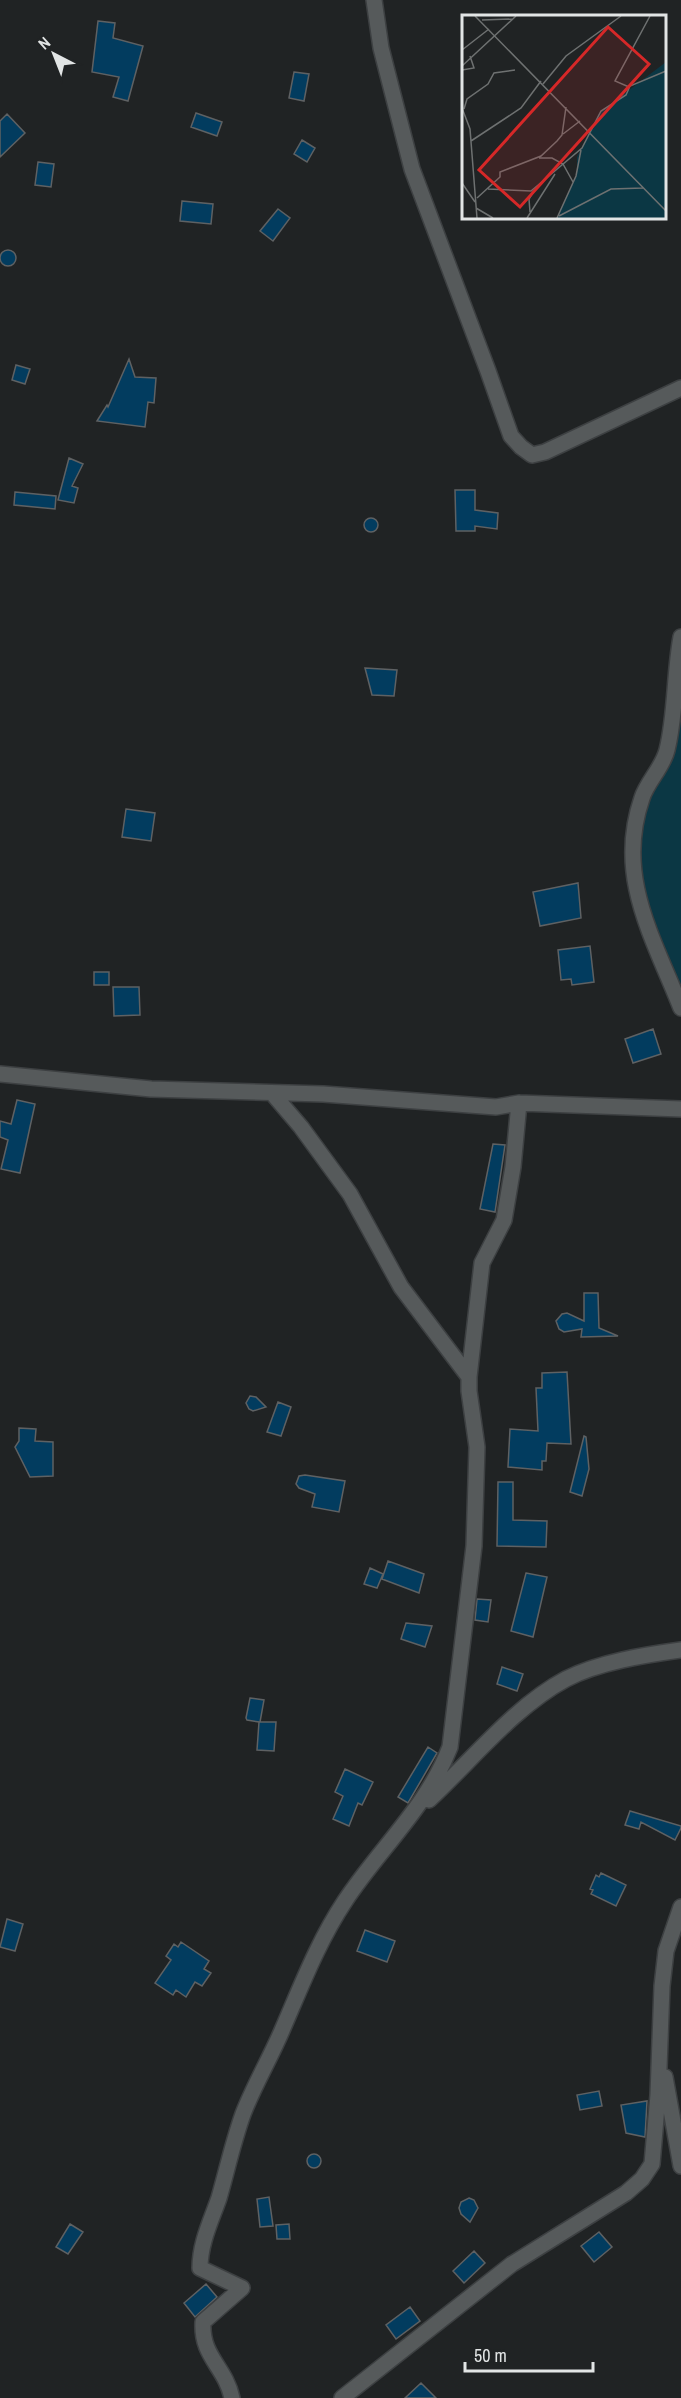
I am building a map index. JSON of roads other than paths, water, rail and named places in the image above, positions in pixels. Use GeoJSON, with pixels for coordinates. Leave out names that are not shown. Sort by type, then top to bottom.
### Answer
{"type":"FeatureCollection","features":[{"type":"Feature","properties":{"kind":"street"},"geometry":{"type":"LineString","coordinates":[[374,0],[381,48],[412,169],[510,436],[532,455],[545,452],[681,388]]}},
{"type":"Feature","properties":{"kind":"street"},"geometry":{"type":"LineString","coordinates":[[681,638],[674,688],[672,726],[666,754],[642,798],[631,863],[636,890],[648,927],[681,1008]]}},
{"type":"Feature","properties":{"kind":"street"},"geometry":{"type":"LineString","coordinates":[[0,1074],[151,1089],[323,1094],[496,1107],[519,1103],[681,1109]]}},
{"type":"Feature","properties":{"kind":"street"},"geometry":{"type":"LineString","coordinates":[[272,1093],[301,1127],[350,1194],[401,1287],[469,1377]]}},
{"type":"Feature","properties":{"kind":"street"},"geometry":{"type":"LineString","coordinates":[[232,2398],[226,2379],[207,2351],[202,2336],[203,2322],[242,2288],[200,2268],[204,2241],[219,2197],[235,2137],[318,1947],[331,1923],[364,1874],[386,1850],[409,1818],[442,1768],[450,1747],[474,1546],[477,1448],[469,1377],[482,1263],[504,1220],[513,1167],[519,1103]]}},
{"type":"Feature","properties":{"kind":"street"},"geometry":{"type":"LineString","coordinates":[[409,1818],[527,1707],[567,1679],[640,1656],[681,1650]]}},
{"type":"Feature","properties":{"kind":"street"},"geometry":{"type":"LineString","coordinates":[[342,2398],[512,2264],[626,2193],[642,2179],[652,2164],[666,1951],[681,1907]]}},
{"type":"Feature","properties":{"kind":"street"},"geometry":{"type":"LineString","coordinates":[[660,2043],[673,2130],[681,2166]]}}]}
